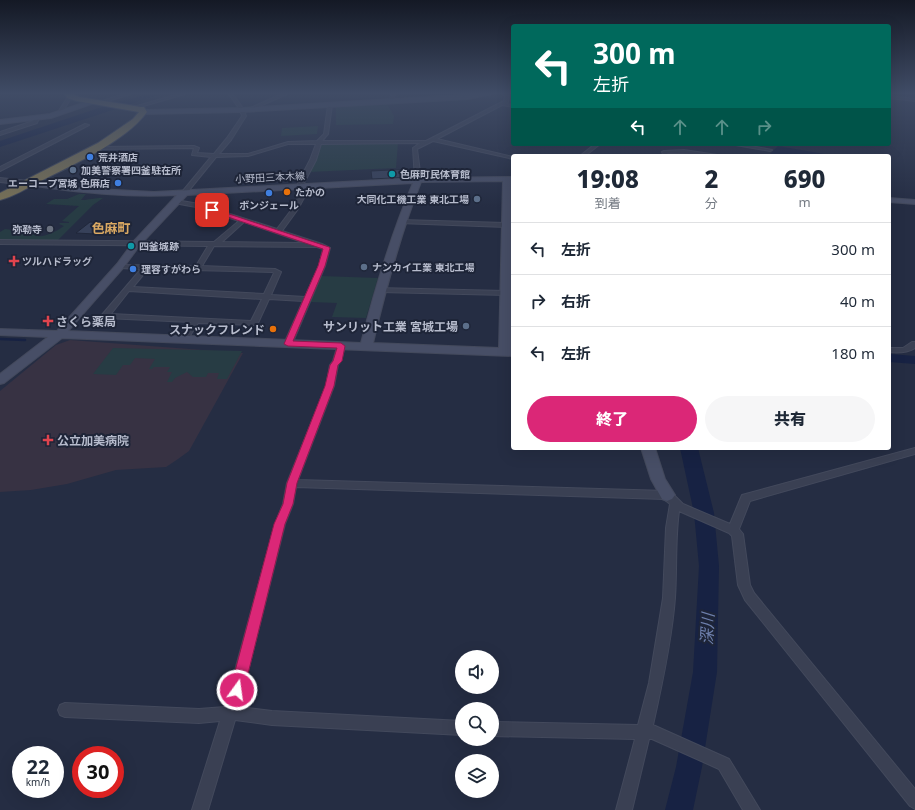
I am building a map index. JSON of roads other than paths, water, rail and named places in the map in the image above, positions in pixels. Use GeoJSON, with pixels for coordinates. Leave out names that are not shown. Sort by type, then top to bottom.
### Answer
{"type":"FeatureCollection","features":[{"type":"Feature","properties":{"kind":"highway"},"geometry":{"type":"LineString","coordinates":[[0,197],[95,148],[121,132]]}},
{"type":"Feature","properties":{"kind":"street"},"geometry":{"type":"LineString","coordinates":[[2,167],[71,132]]}},
{"type":"Feature","properties":{"kind":"street"},"geometry":{"type":"LineString","coordinates":[[0,380],[60,334],[120,266],[137,243],[184,193],[234,132]]}},
{"type":"Feature","properties":{"kind":"street"},"geometry":{"type":"LineString","coordinates":[[279,232],[304,191],[301,183],[313,160],[319,142],[326,132]]}},
{"type":"Feature","properties":{"kind":"street"},"geometry":{"type":"LineString","coordinates":[[366,346],[380,290],[401,222],[418,180],[415,148],[447,132]]}},
{"type":"Feature","properties":{"kind":"street"},"geometry":{"type":"LineString","coordinates":[[433,139],[511,158]]}},
{"type":"Feature","properties":{"kind":"street"},"geometry":{"type":"LineString","coordinates":[[95,148],[194,146],[197,148],[194,154],[215,156],[248,155],[288,143],[425,142]]}},
{"type":"Feature","properties":{"kind":"street"},"geometry":{"type":"LineString","coordinates":[[585,154],[595,146]]}},
{"type":"Feature","properties":{"kind":"street"},"geometry":{"type":"LineString","coordinates":[[692,146],[692,152]]}},
{"type":"Feature","properties":{"kind":"street"},"geometry":{"type":"LineString","coordinates":[[743,146],[769,151]]}},
{"type":"Feature","properties":{"kind":"street"},"geometry":{"type":"LineString","coordinates":[[666,154],[664,152],[692,152],[704,154]]}},
{"type":"Feature","properties":{"kind":"street"},"geometry":{"type":"LineString","coordinates":[[0,332],[509,352],[506,293],[506,225],[510,179]]}},
{"type":"Feature","properties":{"kind":"street","name":"小野田三本木線"},"geometry":{"type":"LineString","coordinates":[[28,183],[77,190],[120,193],[184,193],[418,180],[510,179]]}},
{"type":"Feature","properties":{"kind":"street"},"geometry":{"type":"LineString","coordinates":[[0,180],[28,183]]}},
{"type":"Feature","properties":{"kind":"street"},"geometry":{"type":"LineString","coordinates":[[891,200],[915,202]]}},
{"type":"Feature","properties":{"kind":"street"},"geometry":{"type":"LineString","coordinates":[[176,202],[197,205],[327,248],[322,266],[288,344]]}},
{"type":"Feature","properties":{"kind":"street"},"geometry":{"type":"LineString","coordinates":[[198,268],[214,244],[242,220]]}},
{"type":"Feature","properties":{"kind":"street"},"geometry":{"type":"LineString","coordinates":[[401,222],[506,225]]}},
{"type":"Feature","properties":{"kind":"street"},"geometry":{"type":"LineString","coordinates":[[0,242],[320,245]]}},
{"type":"Feature","properties":{"kind":"street"},"geometry":{"type":"LineString","coordinates":[[120,266],[273,270],[278,272],[254,323],[105,316],[146,267]]}},
{"type":"Feature","properties":{"kind":"street"},"geometry":{"type":"LineString","coordinates":[[127,289],[308,298]]}},
{"type":"Feature","properties":{"kind":"street"},"geometry":{"type":"LineString","coordinates":[[380,290],[506,293]]}},
{"type":"Feature","properties":{"kind":"street"},"geometry":{"type":"LineString","coordinates":[[183,340],[196,320]]}},
{"type":"Feature","properties":{"kind":"street"},"geometry":{"type":"LineString","coordinates":[[891,350],[906,350],[915,344]]}},
{"type":"Feature","properties":{"kind":"street"},"geometry":{"type":"LineString","coordinates":[[200,810],[237,690],[280,524],[288,504],[292,483],[330,386],[334,365],[337,361],[341,346]]}},
{"type":"Feature","properties":{"kind":"street"},"geometry":{"type":"LineString","coordinates":[[624,810],[650,733],[669,598],[673,502],[658,480],[649,450]]}},
{"type":"Feature","properties":{"kind":"street"},"geometry":{"type":"LineString","coordinates":[[733,530],[746,498],[915,451]]}},
{"type":"Feature","properties":{"kind":"street"},"geometry":{"type":"LineString","coordinates":[[292,483],[673,502],[733,530],[737,534],[744,585],[749,596],[915,801]]}},
{"type":"Feature","properties":{"kind":"street"},"geometry":{"type":"LineString","coordinates":[[65,710],[199,716],[230,713],[272,718],[455,728]]}},
{"type":"Feature","properties":{"kind":"street"},"geometry":{"type":"LineString","coordinates":[[499,729],[650,733],[724,764],[752,810]]}},
{"type":"Feature","properties":{"kind":"water"},"geometry":{"type":"Polygon","coordinates":[[[778,146],[824,154],[770,154],[778,146]]]}},
{"type":"Feature","properties":{"kind":"waterway"},"geometry":{"type":"LineString","coordinates":[[0,144],[37,132]]}},
{"type":"Feature","properties":{"kind":"waterway"},"geometry":{"type":"LineString","coordinates":[[0,339],[25,340]]}},
{"type":"Feature","properties":{"kind":"waterway","name":"深川"},"geometry":{"type":"LineString","coordinates":[[891,358],[915,360]]}},
{"type":"Feature","properties":{"kind":"waterway","name":"深川"},"geometry":{"type":"LineString","coordinates":[[679,810],[689,767],[705,672],[709,566],[704,513],[689,450]]}},
{"type":"Feature","properties":{"kind":"place","name":"荒井酒店"},"geometry":{"type":"Point","coordinates":[90,157]}},
{"type":"Feature","properties":{"kind":"place","name":"加美警察署四釜駐在所"},"geometry":{"type":"Point","coordinates":[73,170]}},
{"type":"Feature","properties":{"kind":"place","name":"色麻町民体育館"},"geometry":{"type":"Point","coordinates":[392,174]}},
{"type":"Feature","properties":{"kind":"place","name":"エーコープ宮城 色麻店"},"geometry":{"type":"Point","coordinates":[118,183]}},
{"type":"Feature","properties":{"kind":"place","name":"たかの"},"geometry":{"type":"Point","coordinates":[287,192]}},
{"type":"Feature","properties":{"kind":"place","name":"ボンジェール"},"geometry":{"type":"Point","coordinates":[269,193]}},
{"type":"Feature","properties":{"kind":"place","name":"大同化工機工業 東北工場"},"geometry":{"type":"Point","coordinates":[477,199]}},
{"type":"Feature","properties":{"kind":"place","name":"弥勒寺"},"geometry":{"type":"Point","coordinates":[50,229]}},
{"type":"Feature","properties":{"kind":"place","name":"四釜城跡"},"geometry":{"type":"Point","coordinates":[131,246]}},
{"type":"Feature","properties":{"kind":"place","name":"ツルハドラッグ"},"geometry":{"type":"Point","coordinates":[14,261]}},
{"type":"Feature","properties":{"kind":"place","name":"ナンカイ工業 東北工場"},"geometry":{"type":"Point","coordinates":[364,267]}},
{"type":"Feature","properties":{"kind":"place","name":"理容すがわら"},"geometry":{"type":"Point","coordinates":[133,269]}},
{"type":"Feature","properties":{"kind":"place","name":"さくら薬局"},"geometry":{"type":"Point","coordinates":[48,321]}},
{"type":"Feature","properties":{"kind":"place","name":"サンリット工業 宮城工場"},"geometry":{"type":"Point","coordinates":[466,326]}},
{"type":"Feature","properties":{"kind":"place","name":"スナックフレンド"},"geometry":{"type":"Point","coordinates":[273,329]}},
{"type":"Feature","properties":{"kind":"place","name":"公立加美病院"},"geometry":{"type":"Point","coordinates":[48,440]}},
{"type":"Feature","properties":{"kind":"district","name":"色麻町"},"geometry":{"type":"Point","coordinates":[111,228]}}]}
